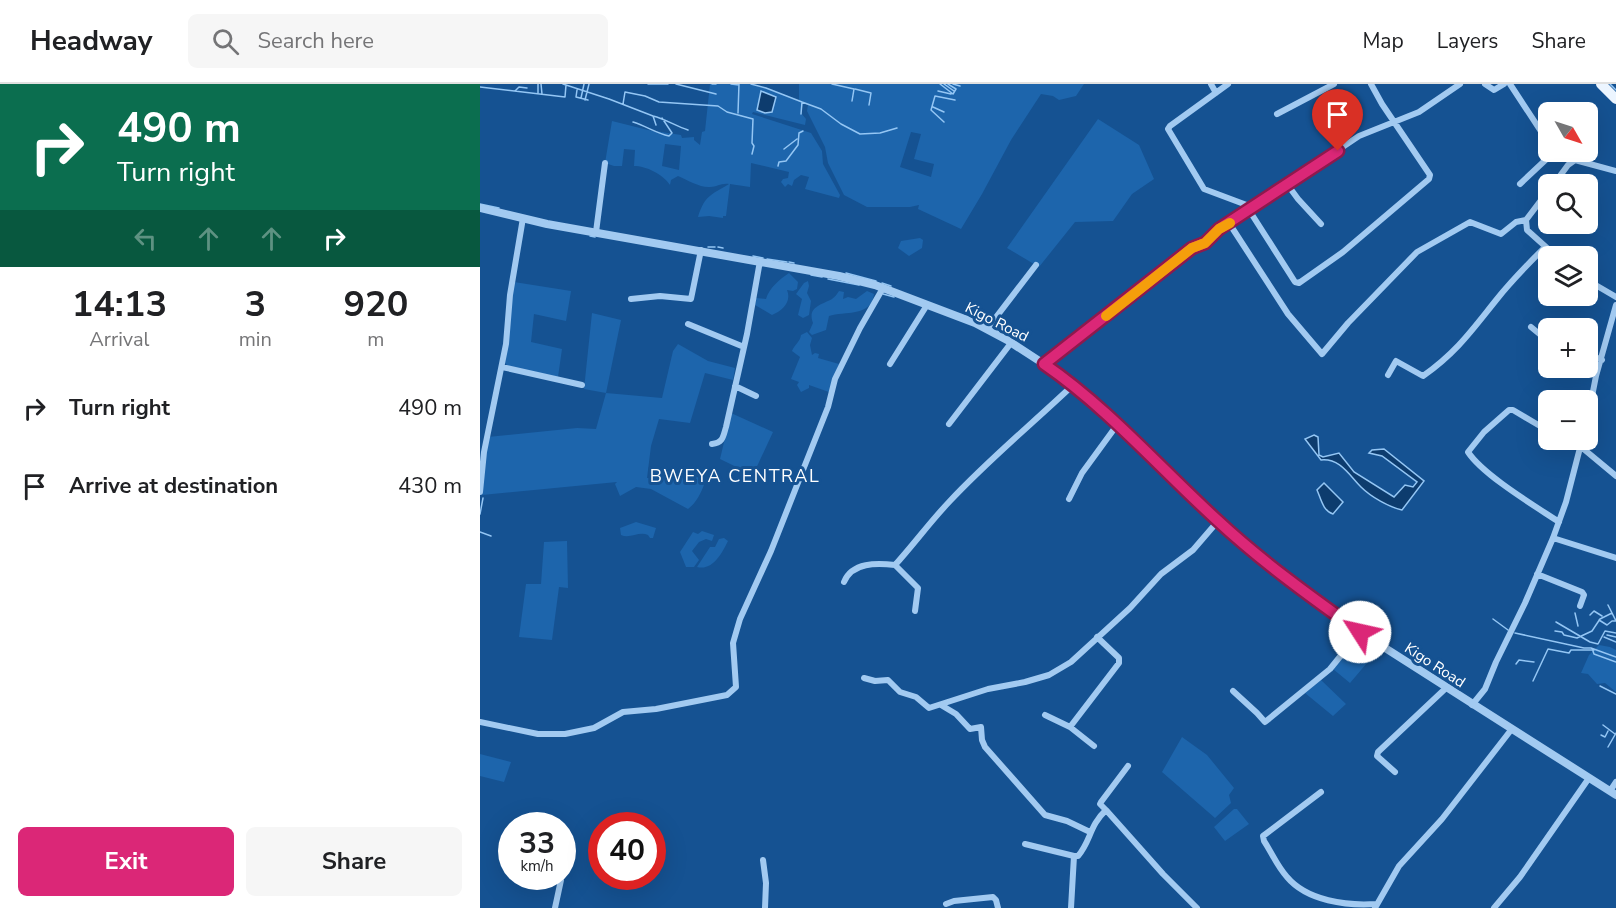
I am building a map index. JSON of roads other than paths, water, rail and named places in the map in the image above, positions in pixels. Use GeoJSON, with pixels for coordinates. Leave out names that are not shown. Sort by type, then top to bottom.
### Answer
{"type":"FeatureCollection","features":[{"type":"Feature","properties":{"kind":"main road"},"geometry":{"type":"LineString","coordinates":[[1601,84],[1616,99]]}},
{"type":"Feature","properties":{"kind":"street"},"geometry":{"type":"LineString","coordinates":[[1210,84],[1216,93]]}},
{"type":"Feature","properties":{"kind":"street"},"geometry":{"type":"LineString","coordinates":[[1228,84],[1168,129],[1204,189],[1250,209],[1294,282],[1301,282],[1343,252],[1429,179],[1430,175],[1371,84]]}},
{"type":"Feature","properties":{"kind":"street"},"geometry":{"type":"LineString","coordinates":[[1277,114],[1334,84]]}},
{"type":"Feature","properties":{"kind":"street"},"geometry":{"type":"LineString","coordinates":[[1044,364],[1192,248],[1205,243],[1219,229],[1359,136],[1419,112],[1460,84]]}},
{"type":"Feature","properties":{"kind":"street"},"geometry":{"type":"LineString","coordinates":[[1485,84],[1494,90],[1504,84]]}},
{"type":"Feature","properties":{"kind":"street"},"geometry":{"type":"LineString","coordinates":[[1510,84],[1538,127]]}},
{"type":"Feature","properties":{"kind":"street"},"geometry":{"type":"LineString","coordinates":[[1520,184],[1545,162]]}},
{"type":"Feature","properties":{"kind":"street"},"geometry":{"type":"LineString","coordinates":[[1562,174],[1571,162]]}},
{"type":"Feature","properties":{"kind":"street"},"geometry":{"type":"LineString","coordinates":[[1582,162],[1616,171]]}},
{"type":"Feature","properties":{"kind":"street"},"geometry":{"type":"LineString","coordinates":[[596,232],[605,163]]}},
{"type":"Feature","properties":{"kind":"street"},"geometry":{"type":"LineString","coordinates":[[1287,184],[1321,224]]}},
{"type":"Feature","properties":{"kind":"street"},"geometry":{"type":"LineString","coordinates":[[1538,204],[1526,220],[1526,228],[1544,246]]}},
{"type":"Feature","properties":{"kind":"street","name":"Kigo Road"},"geometry":{"type":"LineString","coordinates":[[480,208],[596,232],[839,276],[883,288],[987,329],[1073,385],[1218,521],[1296,586],[1360,632],[1613,793]]}},
{"type":"Feature","properties":{"kind":"street"},"geometry":{"type":"LineString","coordinates":[[480,492],[484,452],[506,344],[510,295],[523,218]]}},
{"type":"Feature","properties":{"kind":"street"},"geometry":{"type":"LineString","coordinates":[[1229,224],[1282,306],[1322,354],[1348,323],[1426,247],[1470,222],[1501,234],[1516,222],[1526,220]]}},
{"type":"Feature","properties":{"kind":"street"},"geometry":{"type":"LineString","coordinates":[[631,299],[660,296],[691,299],[701,250]]}},
{"type":"Feature","properties":{"kind":"street"},"geometry":{"type":"LineString","coordinates":[[1388,375],[1396,361],[1423,376],[1435,368],[1466,340],[1499,297],[1538,255]]}},
{"type":"Feature","properties":{"kind":"street"},"geometry":{"type":"LineString","coordinates":[[712,444],[722,440],[744,347],[760,261]]}},
{"type":"Feature","properties":{"kind":"street"},"geometry":{"type":"LineString","coordinates":[[987,329],[1036,265]]}},
{"type":"Feature","properties":{"kind":"street"},"geometry":{"type":"LineString","coordinates":[[1598,286],[1616,297]]}},
{"type":"Feature","properties":{"kind":"street"},"geometry":{"type":"LineString","coordinates":[[480,722],[538,734],[565,734],[594,728],[623,712],[672,706],[727,695],[733,691],[736,679],[733,643],[740,619],[771,551],[828,406],[835,379],[883,288]]}},
{"type":"Feature","properties":{"kind":"street"},"geometry":{"type":"LineString","coordinates":[[890,364],[927,305]]}},
{"type":"Feature","properties":{"kind":"street"},"geometry":{"type":"LineString","coordinates":[[1593,390],[1616,305]]}},
{"type":"Feature","properties":{"kind":"street"},"geometry":{"type":"LineString","coordinates":[[688,324],[744,347]]}},
{"type":"Feature","properties":{"kind":"street"},"geometry":{"type":"LineString","coordinates":[[1531,327],[1538,333]]}},
{"type":"Feature","properties":{"kind":"street"},"geometry":{"type":"LineString","coordinates":[[949,424],[1011,343]]}},
{"type":"Feature","properties":{"kind":"street"},"geometry":{"type":"LineString","coordinates":[[1598,358],[1602,360]]}},
{"type":"Feature","properties":{"kind":"street"},"geometry":{"type":"LineString","coordinates":[[502,367],[582,386]]}},
{"type":"Feature","properties":{"kind":"street"},"geometry":{"type":"LineString","coordinates":[[895,565],[950,501],[1014,438],[1073,385]]}},
{"type":"Feature","properties":{"kind":"street"},"geometry":{"type":"LineString","coordinates":[[735,386],[756,396]]}},
{"type":"Feature","properties":{"kind":"street"},"geometry":{"type":"LineString","coordinates":[[1538,424],[1509,410],[1484,432],[1468,452],[1480,466],[1523,499],[1559,522]]}},
{"type":"Feature","properties":{"kind":"street"},"geometry":{"type":"LineString","coordinates":[[1069,499],[1082,472],[1117,425]]}},
{"type":"Feature","properties":{"kind":"street"},"geometry":{"type":"LineString","coordinates":[[1472,705],[1485,689],[1553,538],[1566,502],[1579,450]]}},
{"type":"Feature","properties":{"kind":"street"},"geometry":{"type":"LineString","coordinates":[[1588,450],[1616,476]]}},
{"type":"Feature","properties":{"kind":"street"},"geometry":{"type":"LineString","coordinates":[[864,678],[875,681],[888,680],[900,692],[916,697],[929,708],[988,689],[1049,675],[1071,662],[1130,608],[1161,574],[1193,550],[1218,521]]}},
{"type":"Feature","properties":{"kind":"street"},"geometry":{"type":"LineString","coordinates":[[1553,538],[1616,558]]}},
{"type":"Feature","properties":{"kind":"street"},"geometry":{"type":"LineString","coordinates":[[844,582],[849,574],[865,565],[877,563],[895,565],[918,588],[915,611]]}},
{"type":"Feature","properties":{"kind":"street"},"geometry":{"type":"LineString","coordinates":[[1537,574],[1582,592],[1584,594],[1580,606]]}},
{"type":"Feature","properties":{"kind":"street"},"geometry":{"type":"LineString","coordinates":[[1233,691],[1265,722],[1330,669],[1360,632]]}},
{"type":"Feature","properties":{"kind":"street"},"geometry":{"type":"LineString","coordinates":[[1070,727],[1119,663],[1119,658],[1097,637]]}},
{"type":"Feature","properties":{"kind":"street"},"geometry":{"type":"LineString","coordinates":[[1395,772],[1377,756],[1377,752],[1446,688]]}},
{"type":"Feature","properties":{"kind":"street"},"geometry":{"type":"LineString","coordinates":[[941,705],[956,714],[970,729],[981,727],[985,747],[1044,815],[1067,821],[1090,832]]}},
{"type":"Feature","properties":{"kind":"street"},"geometry":{"type":"LineString","coordinates":[[1045,715],[1070,727],[1094,746]]}},
{"type":"Feature","properties":{"kind":"street"},"geometry":{"type":"LineString","coordinates":[[1320,792],[1263,836],[1263,841],[1289,880],[1309,894],[1345,903],[1375,906],[1399,866],[1442,819],[1511,730]]}},
{"type":"Feature","properties":{"kind":"street"},"geometry":{"type":"LineString","coordinates":[[1128,766],[1100,804],[1197,908]]}},
{"type":"Feature","properties":{"kind":"street"},"geometry":{"type":"LineString","coordinates":[[1494,908],[1520,877],[1589,778]]}},
{"type":"Feature","properties":{"kind":"street"},"geometry":{"type":"LineString","coordinates":[[1613,793],[1616,782]]}},
{"type":"Feature","properties":{"kind":"street"},"geometry":{"type":"LineString","coordinates":[[1025,844],[1078,856],[1096,819],[1106,810]]}},
{"type":"Feature","properties":{"kind":"street"},"geometry":{"type":"LineString","coordinates":[[1071,908],[1074,856]]}},
{"type":"Feature","properties":{"kind":"street"},"geometry":{"type":"LineString","coordinates":[[763,860],[766,883],[765,908]]}},
{"type":"Feature","properties":{"kind":"street"},"geometry":{"type":"LineString","coordinates":[[555,908],[559,890]]}},
{"type":"Feature","properties":{"kind":"street"},"geometry":{"type":"LineString","coordinates":[[946,904],[993,897],[998,908]]}},
{"type":"Feature","properties":{"kind":"waterway"},"geometry":{"type":"LineString","coordinates":[[538,84],[538,93]]}},
{"type":"Feature","properties":{"kind":"waterway"},"geometry":{"type":"LineString","coordinates":[[541,84],[542,94]]}},
{"type":"Feature","properties":{"kind":"waterway"},"geometry":{"type":"LineString","coordinates":[[563,84],[653,116],[656,125]]}},
{"type":"Feature","properties":{"kind":"waterway"},"geometry":{"type":"LineString","coordinates":[[581,98],[584,84]]}},
{"type":"Feature","properties":{"kind":"waterway"},"geometry":{"type":"LineString","coordinates":[[585,100],[589,84]]}},
{"type":"Feature","properties":{"kind":"waterway"},"geometry":{"type":"LineString","coordinates":[[648,84],[668,84]]}},
{"type":"Feature","properties":{"kind":"waterway"},"geometry":{"type":"LineString","coordinates":[[676,84],[716,94]]}},
{"type":"Feature","properties":{"kind":"waterway"},"geometry":{"type":"LineString","coordinates":[[731,84],[739,85]]}},
{"type":"Feature","properties":{"kind":"waterway"},"geometry":{"type":"LineString","coordinates":[[738,113],[739,84]]}},
{"type":"Feature","properties":{"kind":"waterway"},"geometry":{"type":"LineString","coordinates":[[751,84],[802,102],[801,114]]}},
{"type":"Feature","properties":{"kind":"waterway"},"geometry":{"type":"LineString","coordinates":[[832,84],[854,89],[852,101]]}},
{"type":"Feature","properties":{"kind":"waterway"},"geometry":{"type":"LineString","coordinates":[[940,84],[953,94],[956,89],[948,84]]}},
{"type":"Feature","properties":{"kind":"waterway"},"geometry":{"type":"LineString","coordinates":[[944,84],[954,91]]}},
{"type":"Feature","properties":{"kind":"waterway"},"geometry":{"type":"LineString","coordinates":[[953,84],[960,86]]}},
{"type":"Feature","properties":{"kind":"waterway"},"geometry":{"type":"LineString","coordinates":[[1610,84],[1616,90]]}},
{"type":"Feature","properties":{"kind":"waterway"},"geometry":{"type":"LineString","coordinates":[[480,87],[565,97],[566,85]]}},
{"type":"Feature","properties":{"kind":"waterway"},"geometry":{"type":"LineString","coordinates":[[515,91],[519,87],[527,88]]}},
{"type":"Feature","properties":{"kind":"waterway"},"geometry":{"type":"LineString","coordinates":[[855,89],[871,93],[869,105]]}},
{"type":"Feature","properties":{"kind":"waterway"},"geometry":{"type":"LineString","coordinates":[[577,90],[576,97],[588,100]]}},
{"type":"Feature","properties":{"kind":"waterway"},"geometry":{"type":"LineString","coordinates":[[938,91],[951,94]]}},
{"type":"Feature","properties":{"kind":"waterway"},"geometry":{"type":"LineString","coordinates":[[623,104],[625,92],[645,96],[659,102],[718,106],[727,112],[753,119],[752,154]]}},
{"type":"Feature","properties":{"kind":"waterway"},"geometry":{"type":"LineString","coordinates":[[944,122],[931,110],[935,96],[955,100]]}},
{"type":"Feature","properties":{"kind":"waterway"},"geometry":{"type":"LineString","coordinates":[[802,102],[821,109],[841,124],[860,134],[880,133],[897,128]]}},
{"type":"Feature","properties":{"kind":"waterway"},"geometry":{"type":"LineString","coordinates":[[933,107],[944,112]]}},
{"type":"Feature","properties":{"kind":"waterway"},"geometry":{"type":"LineString","coordinates":[[653,116],[688,130]]}},
{"type":"Feature","properties":{"kind":"waterway"},"geometry":{"type":"LineString","coordinates":[[633,122],[669,136],[672,133],[662,118]]}},
{"type":"Feature","properties":{"kind":"waterway"},"geometry":{"type":"LineString","coordinates":[[778,166],[779,162],[786,161],[798,145],[799,133],[803,131]]}},
{"type":"Feature","properties":{"kind":"waterway"},"geometry":{"type":"LineString","coordinates":[[784,149],[797,139]]}},
{"type":"Feature","properties":{"kind":"waterway"},"geometry":{"type":"LineString","coordinates":[[480,204],[499,208]]}},
{"type":"Feature","properties":{"kind":"waterway"},"geometry":{"type":"LineString","coordinates":[[590,236],[595,237]]}},
{"type":"Feature","properties":{"kind":"waterway"},"geometry":{"type":"LineString","coordinates":[[708,247],[715,247]]}},
{"type":"Feature","properties":{"kind":"waterway"},"geometry":{"type":"LineString","coordinates":[[718,247],[723,248]]}},
{"type":"Feature","properties":{"kind":"waterway"},"geometry":{"type":"LineString","coordinates":[[753,256],[763,258]]}},
{"type":"Feature","properties":{"kind":"waterway"},"geometry":{"type":"LineString","coordinates":[[767,259],[787,262]]}},
{"type":"Feature","properties":{"kind":"waterway"},"geometry":{"type":"LineString","coordinates":[[789,262],[794,263]]}},
{"type":"Feature","properties":{"kind":"waterway"},"geometry":{"type":"LineString","coordinates":[[846,273],[876,281]]}},
{"type":"Feature","properties":{"kind":"waterway"},"geometry":{"type":"LineString","coordinates":[[811,275],[822,277]]}},
{"type":"Feature","properties":{"kind":"waterway"},"geometry":{"type":"LineString","coordinates":[[828,279],[859,285]]}},
{"type":"Feature","properties":{"kind":"waterway"},"geometry":{"type":"LineString","coordinates":[[882,283],[891,286]]}},
{"type":"Feature","properties":{"kind":"waterway"},"geometry":{"type":"LineString","coordinates":[[883,294],[894,297]]}},
{"type":"Feature","properties":{"kind":"waterway"},"geometry":{"type":"LineString","coordinates":[[480,514],[483,498]]}},
{"type":"Feature","properties":{"kind":"waterway"},"geometry":{"type":"LineString","coordinates":[[480,532],[491,536]]}},
{"type":"Feature","properties":{"kind":"waterway"},"geometry":{"type":"LineString","coordinates":[[1599,620],[1607,625],[1616,621],[1608,605]]}},
{"type":"Feature","properties":{"kind":"waterway"},"geometry":{"type":"LineString","coordinates":[[1590,615],[1594,611],[1602,616]]}},
{"type":"Feature","properties":{"kind":"waterway"},"geometry":{"type":"LineString","coordinates":[[1575,613],[1578,626]]}},
{"type":"Feature","properties":{"kind":"waterway"},"geometry":{"type":"LineString","coordinates":[[1555,631],[1577,638],[1592,631],[1600,619],[1612,613]]}},
{"type":"Feature","properties":{"kind":"waterway"},"geometry":{"type":"LineString","coordinates":[[1493,619],[1508,630]]}},
{"type":"Feature","properties":{"kind":"waterway"},"geometry":{"type":"LineString","coordinates":[[1556,622],[1590,642],[1598,644],[1605,631],[1616,633]]}},
{"type":"Feature","properties":{"kind":"waterway"},"geometry":{"type":"LineString","coordinates":[[1515,633],[1591,648],[1616,657]]}},
{"type":"Feature","properties":{"kind":"waterway"},"geometry":{"type":"LineString","coordinates":[[1607,635],[1616,637]]}},
{"type":"Feature","properties":{"kind":"waterway"},"geometry":{"type":"LineString","coordinates":[[1604,637],[1616,642]]}},
{"type":"Feature","properties":{"kind":"waterway"},"geometry":{"type":"LineString","coordinates":[[1533,681],[1548,649],[1569,653],[1571,650],[1594,650]]}},
{"type":"Feature","properties":{"kind":"waterway"},"geometry":{"type":"LineString","coordinates":[[1593,651],[1594,654],[1616,662]]}},
{"type":"Feature","properties":{"kind":"waterway"},"geometry":{"type":"LineString","coordinates":[[1516,664],[1519,660],[1534,662]]}},
{"type":"Feature","properties":{"kind":"waterway"},"geometry":{"type":"LineString","coordinates":[[1600,686],[1616,694]]}},
{"type":"Feature","properties":{"kind":"waterway"},"geometry":{"type":"LineString","coordinates":[[1603,725],[1615,734]]}},
{"type":"Feature","properties":{"kind":"waterway"},"geometry":{"type":"LineString","coordinates":[[1601,735],[1605,737],[1608,731]]}},
{"type":"Feature","properties":{"kind":"waterway"},"geometry":{"type":"LineString","coordinates":[[1608,747],[1616,733]]}},
{"type":"Feature","properties":{"kind":"district","name":"BWEYA CENTRAL"},"geometry":{"type":"Point","coordinates":[735,476]}}]}
